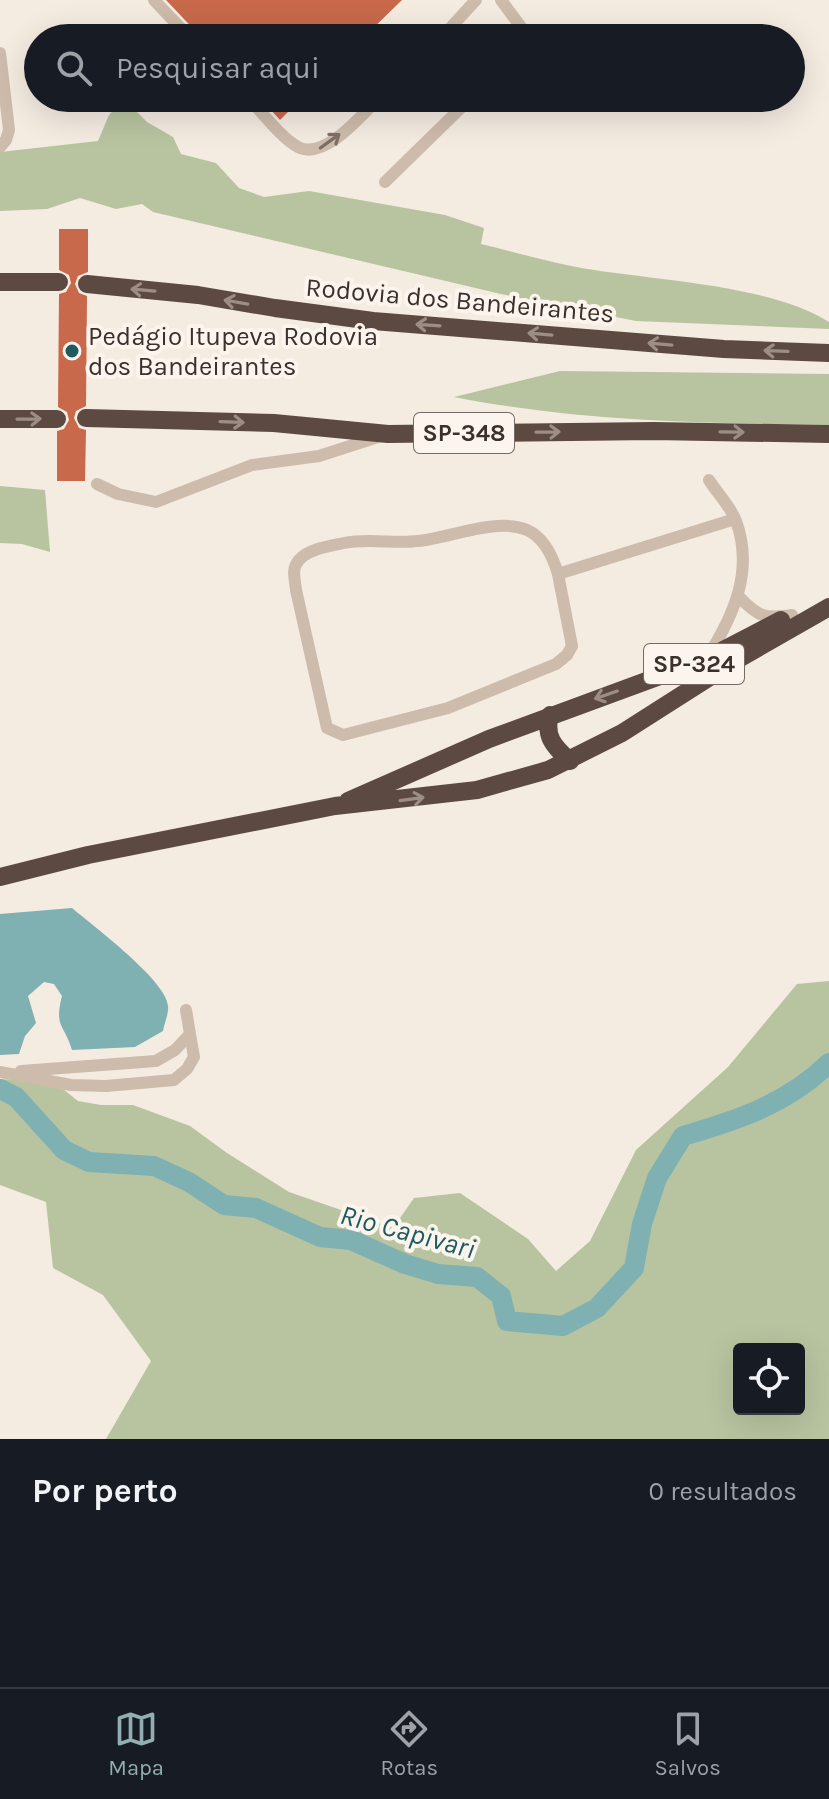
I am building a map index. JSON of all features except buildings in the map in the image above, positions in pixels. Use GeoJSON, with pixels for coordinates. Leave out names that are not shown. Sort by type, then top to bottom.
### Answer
{"type":"FeatureCollection","features":[{"type":"Feature","properties":{"kind":"highway"},"geometry":{"type":"LineString","coordinates":[[0,282],[59,282]]}},
{"type":"Feature","properties":{"kind":"highway","name":"Rodovia dos Bandeirantes"},"geometry":{"type":"LineString","coordinates":[[87,284],[198,295],[373,321],[724,349],[829,353]]}},
{"type":"Feature","properties":{"kind":"highway","name":"SP-348"},"geometry":{"type":"LineString","coordinates":[[86,418],[274,423],[388,434],[654,431],[829,434]]}},
{"type":"Feature","properties":{"kind":"highway"},"geometry":{"type":"LineString","coordinates":[[0,419],[57,419]]}},
{"type":"Feature","properties":{"kind":"highway","name":"SP-324"},"geometry":{"type":"LineString","coordinates":[[335,806],[550,715],[706,659],[829,593]]}},
{"type":"Feature","properties":{"kind":"highway","name":"SP-324"},"geometry":{"type":"LineString","coordinates":[[0,877],[88,855],[335,806],[477,790],[514,781],[570,761],[632,727],[746,654],[829,607]]}},
{"type":"Feature","properties":{"kind":"highway"},"geometry":{"type":"LineString","coordinates":[[550,715],[548,735],[570,761]]}},
{"type":"Feature","properties":{"kind":"highway","name":"SP-324"},"geometry":{"type":"LineString","coordinates":[[0,865],[88,855]]}},
{"type":"Feature","properties":{"kind":"street"},"geometry":{"type":"LineString","coordinates":[[154,0],[177,24]]}},
{"type":"Feature","properties":{"kind":"street"},"geometry":{"type":"LineString","coordinates":[[454,24],[476,0]]}},
{"type":"Feature","properties":{"kind":"street"},"geometry":{"type":"LineString","coordinates":[[501,0],[519,24]]}},
{"type":"Feature","properties":{"kind":"street"},"geometry":{"type":"LineString","coordinates":[[0,53],[9,130],[0,147]]}},
{"type":"Feature","properties":{"kind":"street"},"geometry":{"type":"LineString","coordinates":[[262,112],[297,147],[311,151],[324,148],[364,112]]}},
{"type":"Feature","properties":{"kind":"street"},"geometry":{"type":"LineString","coordinates":[[385,182],[457,112]]}},
{"type":"Feature","properties":{"kind":"street"},"geometry":{"type":"LineString","coordinates":[[97,484],[118,494],[156,502],[252,465],[319,456],[388,434]]}},
{"type":"Feature","properties":{"kind":"street"},"geometry":{"type":"LineString","coordinates":[[706,659],[725,629],[739,597],[743,559],[735,519],[709,480]]}},
{"type":"Feature","properties":{"kind":"street"},"geometry":{"type":"LineString","coordinates":[[558,574],[735,519]]}},
{"type":"Feature","properties":{"kind":"street"},"geometry":{"type":"LineString","coordinates":[[507,525],[528,530],[541,540],[552,555],[558,574],[572,646],[556,664],[448,708],[343,735],[327,728],[296,590],[293,571],[299,559],[320,549],[348,542],[418,541],[507,525]]}},
{"type":"Feature","properties":{"kind":"street"},"geometry":{"type":"LineString","coordinates":[[739,597],[763,617],[792,615]]}},
{"type":"Feature","properties":{"kind":"street"},"geometry":{"type":"LineString","coordinates":[[6,1072],[71,1085],[106,1086],[174,1080],[187,1069],[194,1057],[186,1010]]}},
{"type":"Feature","properties":{"kind":"street"},"geometry":{"type":"LineString","coordinates":[[6,1072],[156,1061],[175,1050],[190,1034]]}},
{"type":"Feature","properties":{"kind":"green space"},"geometry":{"type":"Polygon","coordinates":[[[112,112],[137,112],[147,122],[173,137],[181,154],[216,163],[239,188],[264,197],[309,191],[445,215],[484,228],[481,244],[571,266],[772,298],[829,322],[829,329],[636,321],[501,294],[153,212],[142,204],[116,209],[80,198],[47,209],[0,211],[0,152],[98,141],[112,112]]]}},
{"type":"Feature","properties":{"kind":"green space"},"geometry":{"type":"Polygon","coordinates":[[[560,371],[829,374],[829,425],[687,422],[594,416],[454,397],[560,371]]]}},
{"type":"Feature","properties":{"kind":"green space"},"geometry":{"type":"Polygon","coordinates":[[[0,486],[45,490],[50,552],[22,544],[0,543],[0,486]]]}},
{"type":"Feature","properties":{"kind":"green space"},"geometry":{"type":"Polygon","coordinates":[[[829,981],[829,1439],[106,1439],[151,1361],[103,1295],[53,1268],[46,1202],[0,1185],[0,1079],[54,1082],[78,1101],[133,1105],[190,1126],[289,1192],[393,1228],[414,1198],[460,1193],[528,1239],[556,1271],[590,1241],[636,1150],[728,1067],[797,984],[829,981]]]}},
{"type":"Feature","properties":{"kind":"water"},"geometry":{"type":"Polygon","coordinates":[[[72,908],[142,968],[164,995],[168,1012],[163,1031],[135,1047],[72,1050],[60,1020],[62,996],[54,984],[44,982],[28,996],[36,1023],[25,1036],[19,1054],[0,1055],[0,914],[72,908]]]}},
{"type":"Feature","properties":{"kind":"waterway","name":"Rio Capivari"},"geometry":{"type":"LineString","coordinates":[[0,1089],[16,1097],[64,1150],[89,1162],[154,1166],[189,1182],[224,1205],[256,1208],[320,1237],[351,1240],[405,1264],[438,1274],[477,1277],[501,1296],[507,1321],[563,1326],[597,1308],[634,1268],[642,1224],[657,1178],[683,1136],[761,1109],[796,1089],[829,1063]]}},
{"type":"Feature","properties":{"kind":"place","name":"Pedágio Itupeva Rodovia dos Bandeirantes"},"geometry":{"type":"Point","coordinates":[72,351]}}]}
